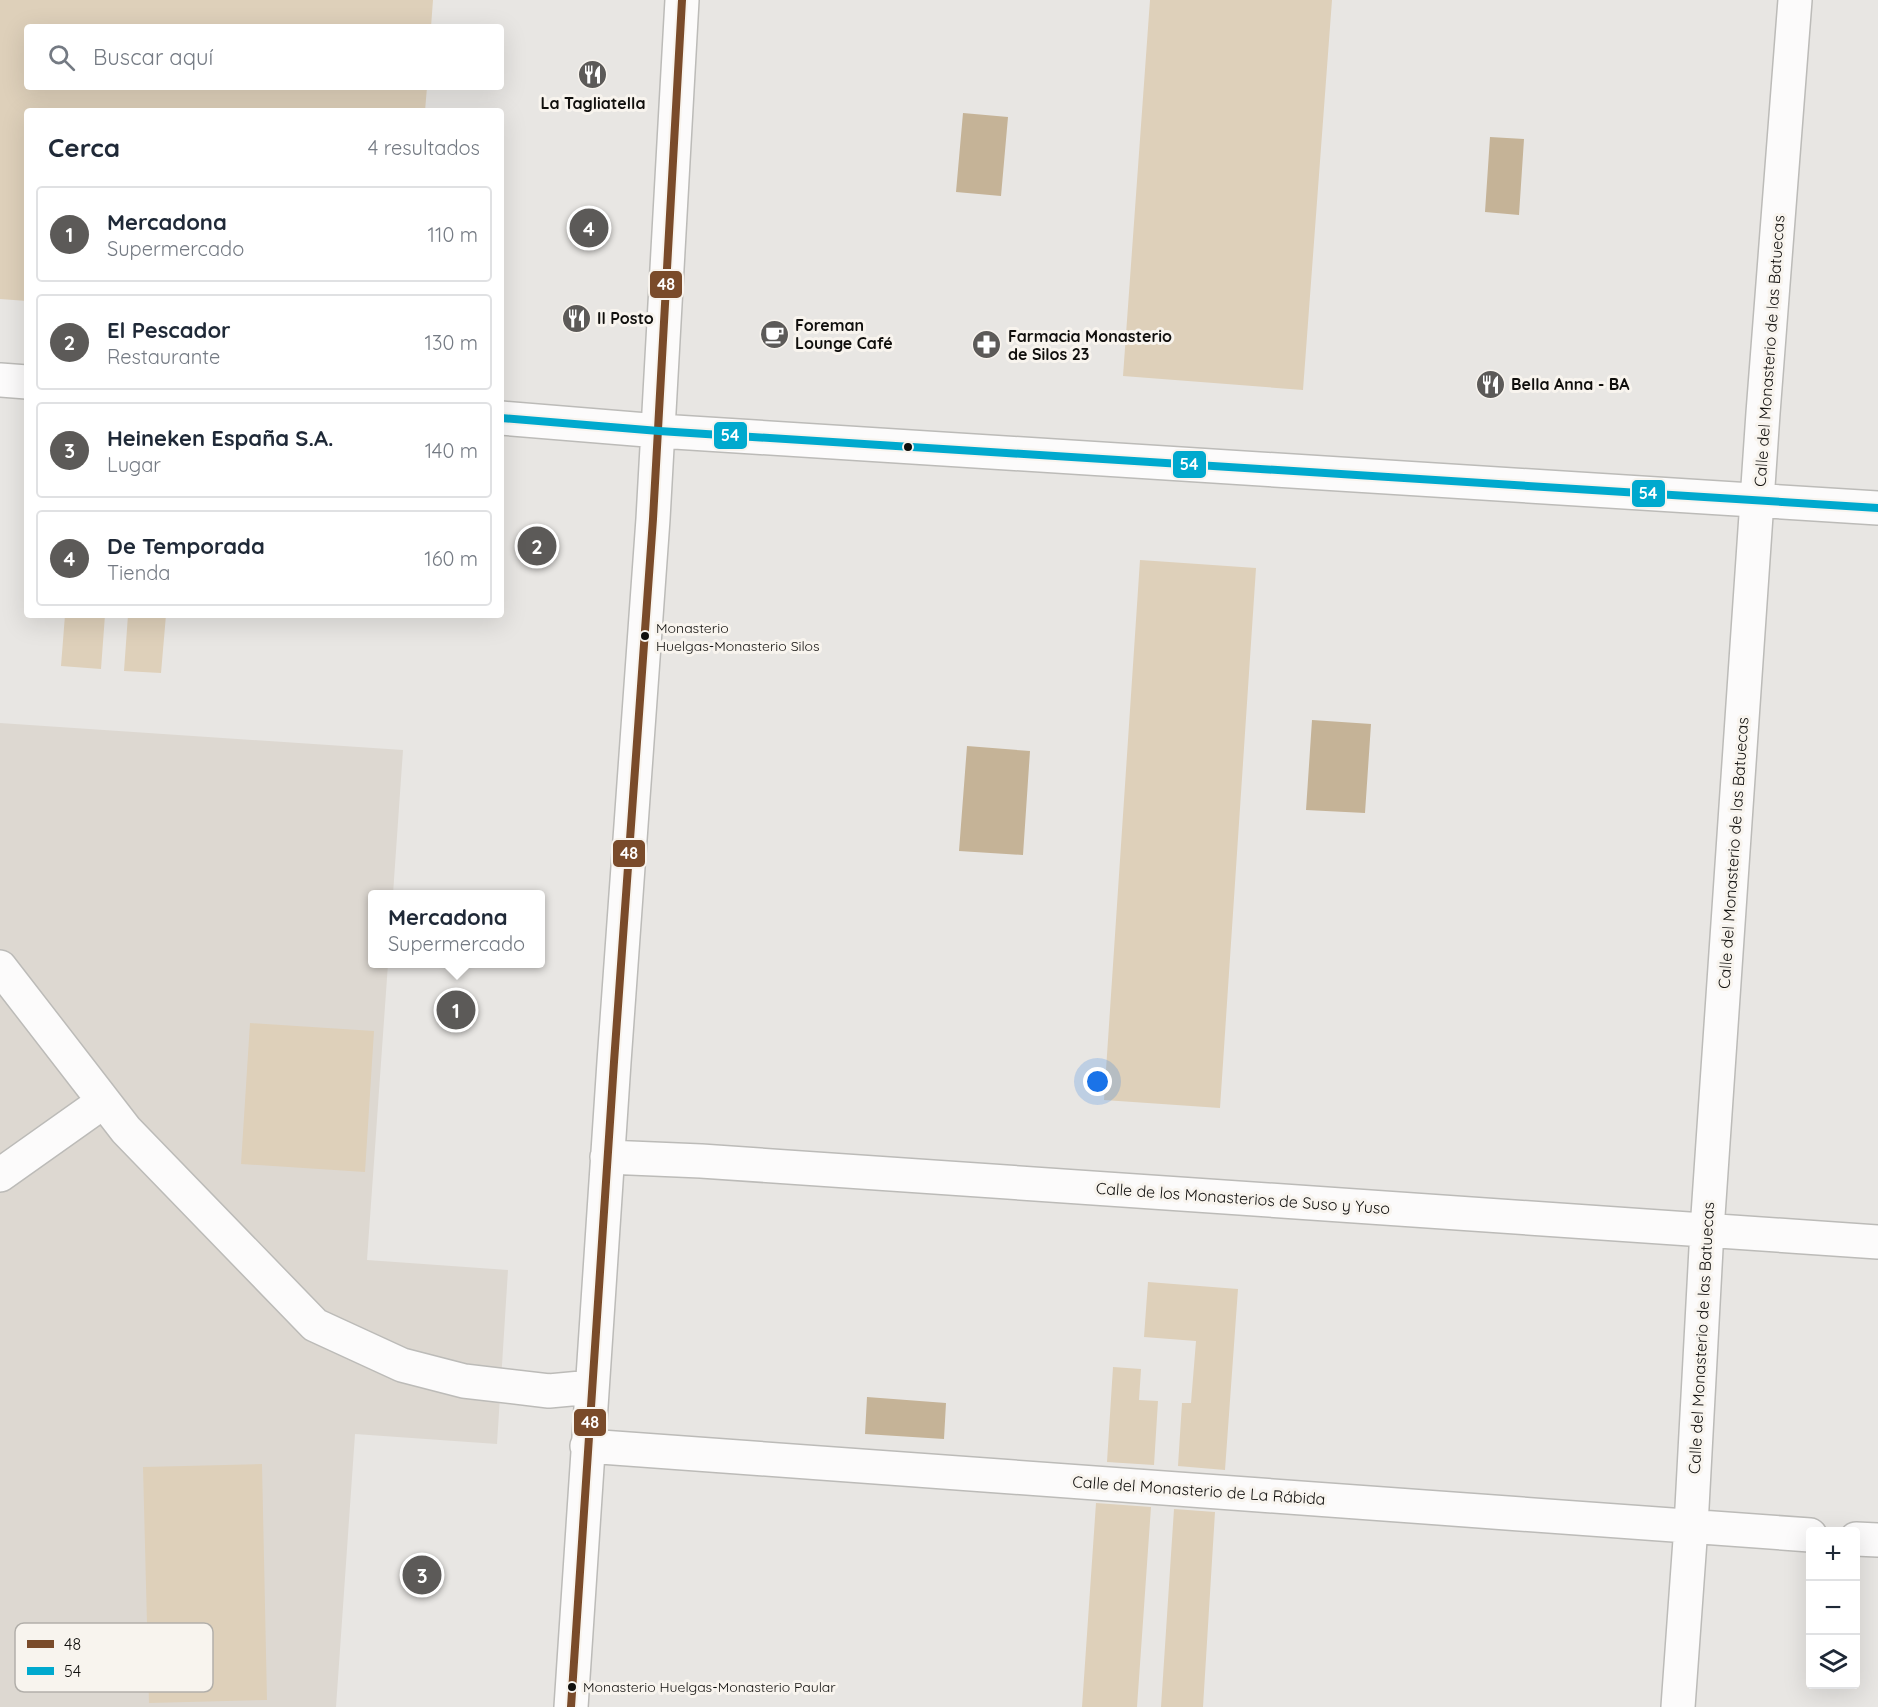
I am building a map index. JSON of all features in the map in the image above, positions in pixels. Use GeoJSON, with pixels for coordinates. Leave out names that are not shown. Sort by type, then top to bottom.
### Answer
{"type":"FeatureCollection","features":[{"type":"Feature","properties":{"kind":"street"},"geometry":{"type":"LineString","coordinates":[[571,1707],[607,1157],[639,733],[682,0]]}},
{"type":"Feature","properties":{"kind":"street","name":"Calle del Monasterio de las Batuecas"},"geometry":{"type":"LineString","coordinates":[[1678,1707],[1691,1526],[1707,1230],[1795,0]]}},
{"type":"Feature","properties":{"kind":"street"},"geometry":{"type":"LineString","coordinates":[[0,380],[24,382]]}},
{"type":"Feature","properties":{"kind":"street"},"geometry":{"type":"LineString","coordinates":[[504,418],[658,431],[1878,508]]}},
{"type":"Feature","properties":{"kind":"street"},"geometry":{"type":"LineString","coordinates":[[0,967],[126,1130],[315,1324],[402,1365],[464,1381],[549,1391],[592,1387]]}},
{"type":"Feature","properties":{"kind":"street"},"geometry":{"type":"LineString","coordinates":[[0,1175],[103,1102]]}},
{"type":"Feature","properties":{"kind":"street","name":"Calle de los Monasterios de Suso y Yuso"},"geometry":{"type":"LineString","coordinates":[[607,1157],[701,1161],[1878,1242]]}},
{"type":"Feature","properties":{"kind":"street","name":"Calle del Monasterio de La Rábida"},"geometry":{"type":"LineString","coordinates":[[588,1446],[1806,1535]]}},
{"type":"Feature","properties":{"kind":"street"},"geometry":{"type":"LineString","coordinates":[[1860,1539],[1878,1540]]}},
{"type":"Feature","properties":{"kind":"shaded area"},"geometry":{"type":"Polygon","coordinates":[[[0,0],[433,0],[431,24],[24,24],[24,90],[427,90],[425,108],[24,108],[24,301],[0,299],[0,0]]]}},
{"type":"Feature","properties":{"kind":"shaded area"},"geometry":{"type":"Polygon","coordinates":[[[1150,0],[1332,0],[1303,390],[1123,376],[1150,0]]]}},
{"type":"Feature","properties":{"kind":"shaded area"},"geometry":{"type":"Polygon","coordinates":[[[963,113],[1008,117],[1001,196],[956,192],[963,113]]]}},
{"type":"Feature","properties":{"kind":"shaded area"},"geometry":{"type":"Polygon","coordinates":[[[1490,137],[1524,139],[1519,215],[1485,212],[1490,137]]]}},
{"type":"Feature","properties":{"kind":"shaded area"},"geometry":{"type":"Polygon","coordinates":[[[1140,560],[1256,568],[1220,1108],[1104,1100],[1140,560]]]}},
{"type":"Feature","properties":{"kind":"shaded area"},"geometry":{"type":"Polygon","coordinates":[[[65,618],[105,618],[101,669],[61,666],[65,618]]]}},
{"type":"Feature","properties":{"kind":"shaded area"},"geometry":{"type":"Polygon","coordinates":[[[128,618],[166,618],[161,673],[124,671],[128,618]]]}},
{"type":"Feature","properties":{"kind":"shaded area"},"geometry":{"type":"Polygon","coordinates":[[[1312,720],[1371,724],[1365,813],[1306,810],[1312,720]]]}},
{"type":"Feature","properties":{"kind":"shaded area"},"geometry":{"type":"Polygon","coordinates":[[[0,723],[403,750],[393,890],[368,890],[368,968],[388,968],[367,1260],[508,1270],[497,1444],[355,1434],[336,1707],[0,1707],[0,723]]]}},
{"type":"Feature","properties":{"kind":"shaded area"},"geometry":{"type":"Polygon","coordinates":[[[967,746],[1030,751],[1023,855],[959,851],[967,746]]]}},
{"type":"Feature","properties":{"kind":"shaded area"},"geometry":{"type":"Polygon","coordinates":[[[250,1023],[374,1031],[365,1172],[241,1164],[250,1023]]]}},
{"type":"Feature","properties":{"kind":"shaded area"},"geometry":{"type":"Polygon","coordinates":[[[1148,1282],[1238,1289],[1225,1470],[1178,1466],[1182,1403],[1191,1403],[1196,1341],[1144,1337],[1148,1282]]]}},
{"type":"Feature","properties":{"kind":"shaded area"},"geometry":{"type":"Polygon","coordinates":[[[1113,1367],[1141,1369],[1139,1400],[1158,1401],[1154,1465],[1107,1462],[1113,1367]]]}},
{"type":"Feature","properties":{"kind":"shaded area"},"geometry":{"type":"Polygon","coordinates":[[[867,1397],[946,1403],[944,1439],[865,1434],[867,1397]]]}},
{"type":"Feature","properties":{"kind":"shaded area"},"geometry":{"type":"Polygon","coordinates":[[[262,1464],[267,1700],[149,1703],[149,1692],[213,1692],[213,1623],[147,1623],[143,1467],[262,1464]]]}},
{"type":"Feature","properties":{"kind":"shaded area"},"geometry":{"type":"Polygon","coordinates":[[[1096,1503],[1151,1507],[1137,1707],[1082,1707],[1096,1503]]]}},
{"type":"Feature","properties":{"kind":"shaded area"},"geometry":{"type":"Polygon","coordinates":[[[1174,1509],[1215,1512],[1203,1707],[1161,1707],[1174,1509]]]}},
{"type":"Feature","properties":{"kind":"transit line","name":"48"},"geometry":{"type":"LineString","coordinates":[[571,1707],[653,519],[682,0]]}},
{"type":"Feature","properties":{"kind":"transit line","name":"54"},"geometry":{"type":"LineString","coordinates":[[504,418],[659,431],[1878,508]]}},
{"type":"Feature","properties":{"kind":"place","name":"La Tagliatella"},"geometry":{"type":"Point","coordinates":[593,75]}},
{"type":"Feature","properties":{"kind":"place","name":"De Temporada"},"geometry":{"type":"Point","coordinates":[589,228]}},
{"type":"Feature","properties":{"kind":"place","name":"Il Posto"},"geometry":{"type":"Point","coordinates":[576,318]}},
{"type":"Feature","properties":{"kind":"place","name":"Foreman Lounge Café"},"geometry":{"type":"Point","coordinates":[774,334]}},
{"type":"Feature","properties":{"kind":"place","name":"Farmacia Monasterio de Silos 23"},"geometry":{"type":"Point","coordinates":[987,345]}},
{"type":"Feature","properties":{"kind":"place","name":"Bella Anna - BA"},"geometry":{"type":"Point","coordinates":[1490,384]}},
{"type":"Feature","properties":{"kind":"place","name":"El Pescador"},"geometry":{"type":"Point","coordinates":[537,546]}},
{"type":"Feature","properties":{"kind":"place","name":"Monasterio Huelgas-Monasterio Silos"},"geometry":{"type":"Point","coordinates":[645,636]}},
{"type":"Feature","properties":{"kind":"place","name":"Mercadona"},"geometry":{"type":"Point","coordinates":[456,1010]}},
{"type":"Feature","properties":{"kind":"place","name":"Heineken España S.A."},"geometry":{"type":"Point","coordinates":[422,1575]}},
{"type":"Feature","properties":{"kind":"place","name":"Monasterio Huelgas-Monasterio Paular"},"geometry":{"type":"Point","coordinates":[572,1687]}}]}
